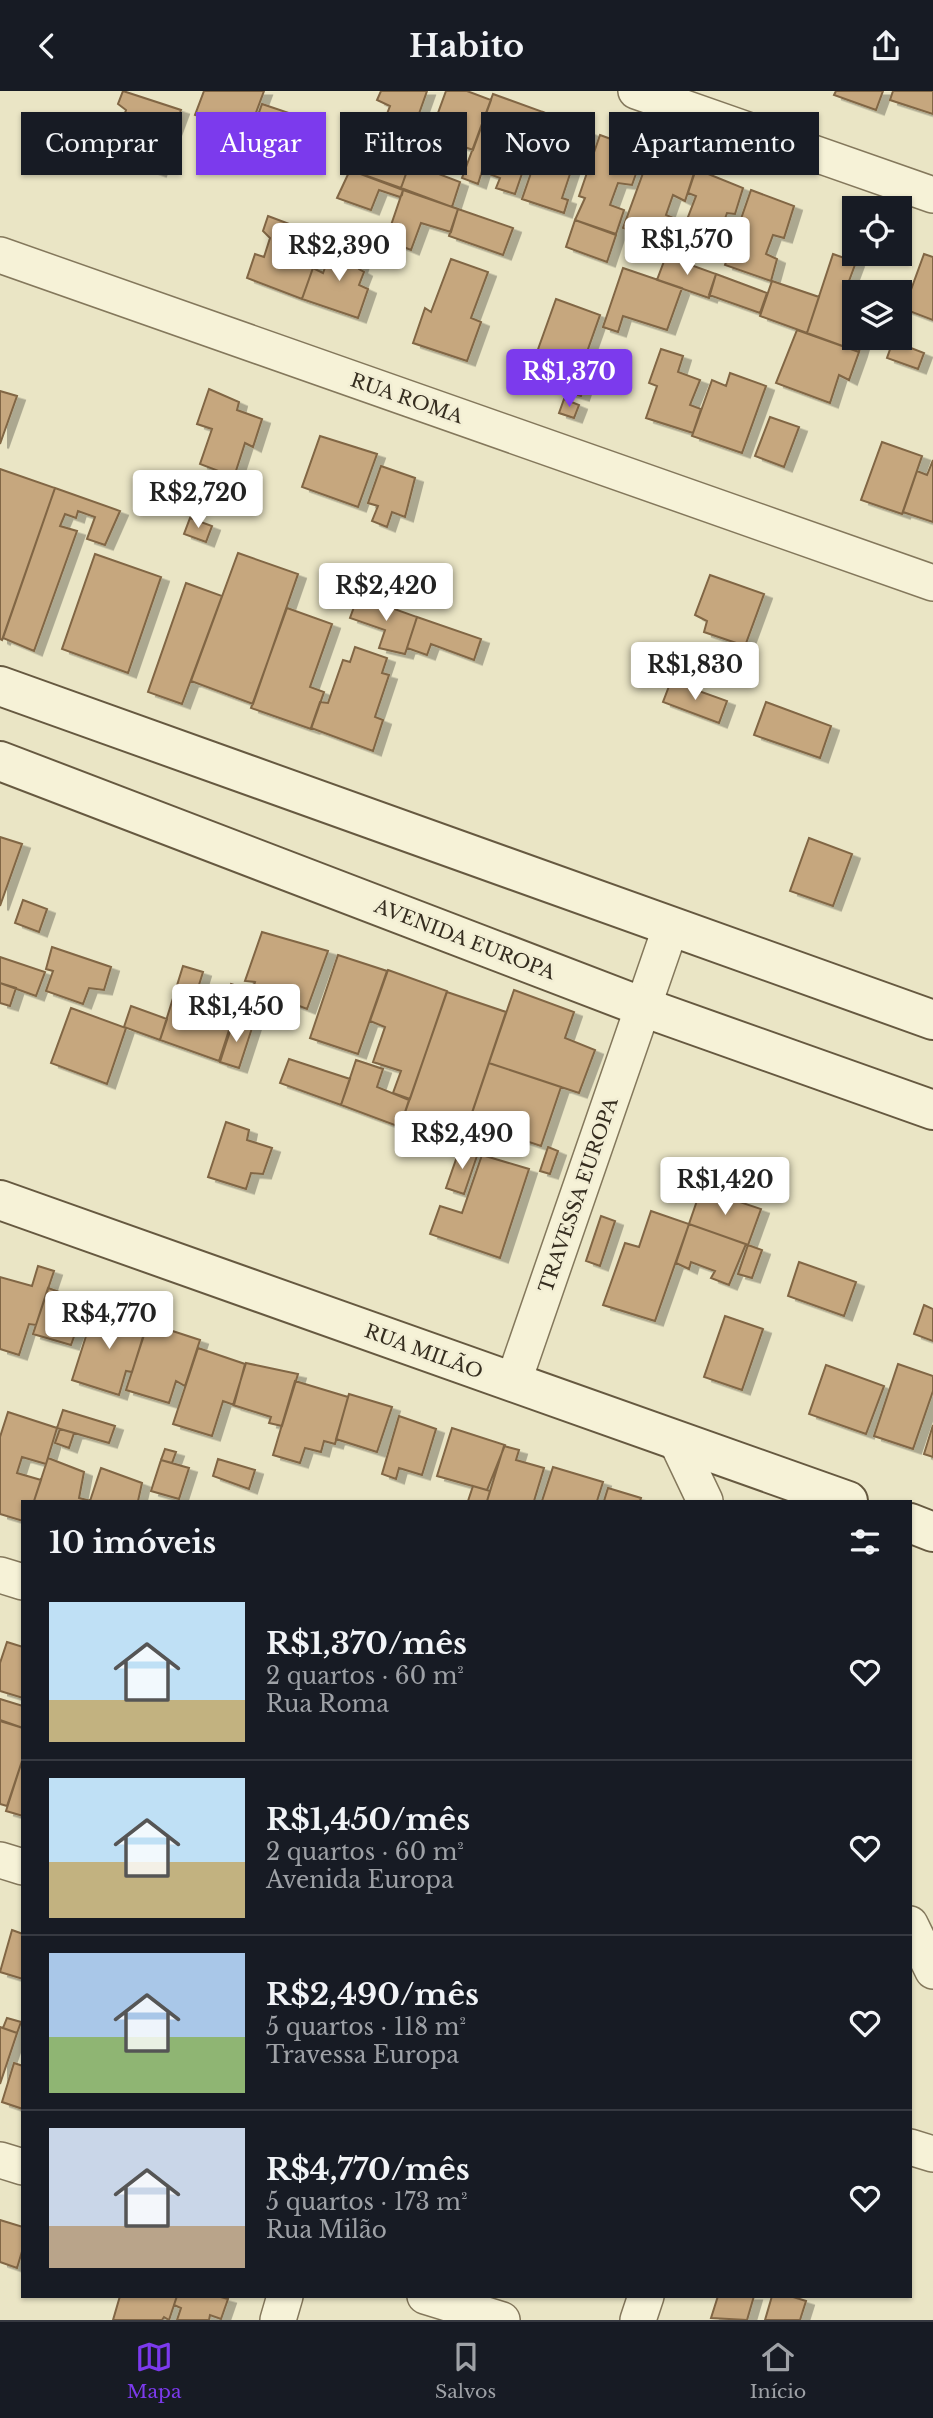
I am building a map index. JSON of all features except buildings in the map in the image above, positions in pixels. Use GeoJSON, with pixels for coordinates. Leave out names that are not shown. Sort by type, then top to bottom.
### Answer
{"type":"FeatureCollection","features":[{"type":"Feature","properties":{"kind":"main road"},"geometry":{"type":"LineString","coordinates":[[0,686],[933,1020]]}},
{"type":"Feature","properties":{"kind":"main road","name":"AVENIDA EUROPA"},"geometry":{"type":"LineString","coordinates":[[0,761],[643,1007],[933,1110]]}},
{"type":"Feature","properties":{"kind":"main road","name":"RUA MILÃO"},"geometry":{"type":"LineString","coordinates":[[0,1200],[845,1500]]}},
{"type":"Feature","properties":{"kind":"main road"},"geometry":{"type":"LineString","coordinates":[[912,1524],[933,1532]]}},
{"type":"Feature","properties":{"kind":"street"},"geometry":{"type":"LineString","coordinates":[[636,91],[933,195]]}},
{"type":"Feature","properties":{"kind":"street","name":"RUA ROMA"},"geometry":{"type":"LineString","coordinates":[[0,255],[933,583]]}},
{"type":"Feature","properties":{"kind":"street","name":"TRAVESSA EUROPA"},"geometry":{"type":"LineString","coordinates":[[513,1383],[671,926]]}},
{"type":"Feature","properties":{"kind":"street"},"geometry":{"type":"LineString","coordinates":[[676,1440],[705,1500]]}},
{"type":"Feature","properties":{"kind":"street"},"geometry":{"type":"LineString","coordinates":[[0,1575],[21,1581]]}},
{"type":"Feature","properties":{"kind":"street"},"geometry":{"type":"LineString","coordinates":[[0,1860],[21,1866]]}},
{"type":"Feature","properties":{"kind":"street"},"geometry":{"type":"LineString","coordinates":[[912,1928],[933,1971]]}},
{"type":"Feature","properties":{"kind":"street"},"geometry":{"type":"LineString","coordinates":[[912,2148],[933,2154]]}},
{"type":"Feature","properties":{"kind":"street"},"geometry":{"type":"LineString","coordinates":[[0,2160],[21,2166]]}},
{"type":"Feature","properties":{"kind":"street"},"geometry":{"type":"LineString","coordinates":[[278,2320],[284,2298]]}},
{"type":"Feature","properties":{"kind":"street"},"geometry":{"type":"LineString","coordinates":[[431,2298],[502,2320]]}},
{"type":"Feature","properties":{"kind":"street"},"geometry":{"type":"LineString","coordinates":[[638,2320],[645,2298]]}}]}
